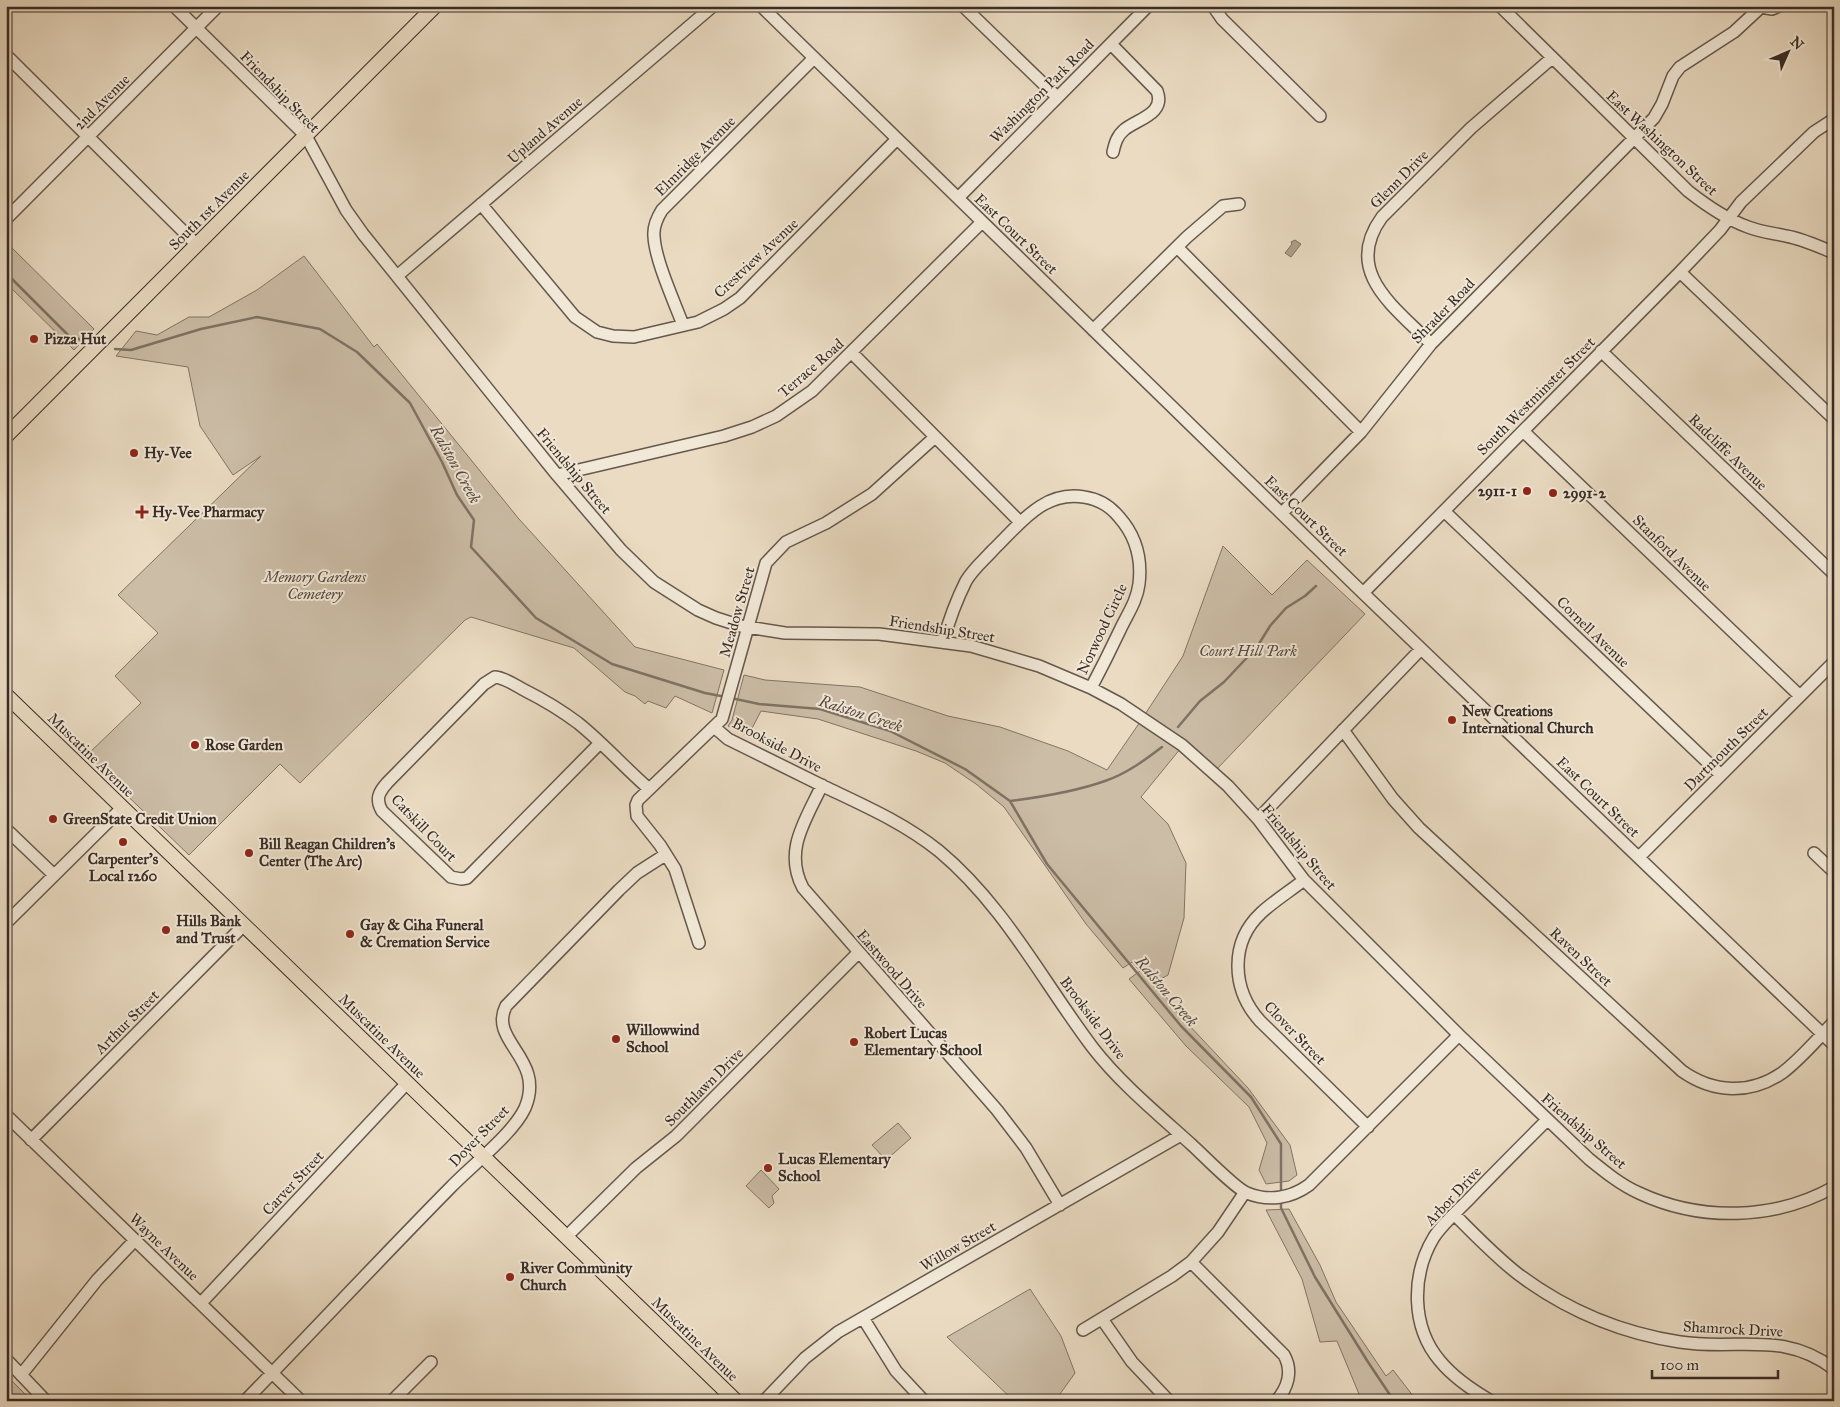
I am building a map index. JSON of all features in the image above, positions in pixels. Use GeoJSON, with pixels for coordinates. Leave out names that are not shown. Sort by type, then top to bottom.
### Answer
{"type":"FeatureCollection","features":[{"type":"Feature","properties":{"kind":"main road","name":"South 1st Avenue"},"geometry":{"type":"LineString","coordinates":[[6,436],[306,136],[427,9]]}},
{"type":"Feature","properties":{"kind":"main road","name":"Muscatine Avenue"},"geometry":{"type":"LineString","coordinates":[[6,695],[736,1401]]}},
{"type":"Feature","properties":{"kind":"street","name":"Friendship Street"},"geometry":{"type":"LineString","coordinates":[[174,6],[306,136],[346,210],[396,276],[557,475],[621,550],[654,582],[698,610],[716,618],[748,627],[785,633],[878,634],[943,642],[997,653],[1039,666],[1091,688],[1150,722],[1182,745],[1228,786],[1258,819],[1304,880],[1547,1120],[1589,1159],[1620,1182],[1639,1194],[1676,1206],[1722,1213],[1764,1212],[1802,1202],[1834,1187]]}},
{"type":"Feature","properties":{"kind":"street","name":"2nd Avenue"},"geometry":{"type":"LineString","coordinates":[[6,219],[218,6]]}},
{"type":"Feature","properties":{"kind":"street","name":"Upland Avenue"},"geometry":{"type":"LineString","coordinates":[[396,276],[713,6]]}},
{"type":"Feature","properties":{"kind":"street","name":"East Court Street"},"geometry":{"type":"LineString","coordinates":[[761,6],[1363,593],[1834,1045]]}},
{"type":"Feature","properties":{"kind":"street"},"geometry":{"type":"LineString","coordinates":[[963,6],[1057,98]]}},
{"type":"Feature","properties":{"kind":"street","name":"Washington Park Road"},"geometry":{"type":"LineString","coordinates":[[958,198],[1148,6]]}},
{"type":"Feature","properties":{"kind":"street"},"geometry":{"type":"LineString","coordinates":[[1213,6],[1222,19],[1320,116]]}},
{"type":"Feature","properties":{"kind":"street","name":"East Washington Street"},"geometry":{"type":"LineString","coordinates":[[1500,6],[1688,191],[1728,218],[1768,233],[1802,240],[1834,253]]}},
{"type":"Feature","properties":{"kind":"street"},"geometry":{"type":"LineString","coordinates":[[1760,7],[1772,9],[1779,6]]}},
{"type":"Feature","properties":{"kind":"street","name":"Shrader Road"},"geometry":{"type":"LineString","coordinates":[[1282,513],[1361,432],[1431,344],[1658,112],[1673,76],[1680,67],[1734,32],[1760,7]]}},
{"type":"Feature","properties":{"kind":"street"},"geometry":{"type":"LineString","coordinates":[[1110,44],[1159,97],[1159,103],[1154,111],[1125,129],[1119,135],[1113,152]]}},
{"type":"Feature","properties":{"kind":"street"},"geometry":{"type":"LineString","coordinates":[[6,55],[197,245]]}},
{"type":"Feature","properties":{"kind":"street","name":"Elmridge Avenue"},"geometry":{"type":"LineString","coordinates":[[683,325],[655,242],[654,226],[657,218],[814,58]]}},
{"type":"Feature","properties":{"kind":"street","name":"Glenn Drive"},"geometry":{"type":"LineString","coordinates":[[1431,344],[1384,296],[1372,280],[1367,260],[1370,238],[1382,217],[1464,135],[1552,58]]}},
{"type":"Feature","properties":{"kind":"street","name":"South Westminster Street"},"geometry":{"type":"LineString","coordinates":[[1363,593],[1680,272],[1720,230],[1741,202],[1814,132],[1834,119]]}},
{"type":"Feature","properties":{"kind":"street","name":"Crestview Avenue"},"geometry":{"type":"LineString","coordinates":[[481,204],[568,310],[582,324],[597,332],[634,337],[710,317],[740,298],[897,139]]}},
{"type":"Feature","properties":{"kind":"street"},"geometry":{"type":"LineString","coordinates":[[1093,330],[1177,247],[1223,206],[1240,204]]}},
{"type":"Feature","properties":{"kind":"street","name":"Terrace Road"},"geometry":{"type":"LineString","coordinates":[[557,475],[724,436],[752,427],[776,416],[812,391],[982,222]]}},
{"type":"Feature","properties":{"kind":"street"},"geometry":{"type":"LineString","coordinates":[[1177,247],[1361,432]]}},
{"type":"Feature","properties":{"kind":"street"},"geometry":{"type":"LineString","coordinates":[[1680,272],[1834,419]]}},
{"type":"Feature","properties":{"kind":"street","name":"Radcliffe Avenue"},"geometry":{"type":"LineString","coordinates":[[1601,351],[1834,574]]}},
{"type":"Feature","properties":{"kind":"street"},"geometry":{"type":"LineString","coordinates":[[852,353],[1020,522]]}},
{"type":"Feature","properties":{"kind":"street","name":"Stanford Avenue"},"geometry":{"type":"LineString","coordinates":[[1523,431],[1800,696]]}},
{"type":"Feature","properties":{"kind":"street","name":"Meadow Street"},"geometry":{"type":"LineString","coordinates":[[699,943],[675,869],[657,840],[637,816],[636,805],[638,800],[648,788],[722,719],[766,563],[781,546],[791,539],[826,523],[872,494],[935,437]]}},
{"type":"Feature","properties":{"kind":"street","name":"Norwood Circle"},"geometry":{"type":"LineString","coordinates":[[943,642],[950,614],[967,580],[984,558],[1020,522],[1044,502],[1074,495],[1089,498],[1104,504],[1116,514],[1131,533],[1138,556],[1139,586],[1133,604],[1091,688]]}},
{"type":"Feature","properties":{"kind":"street","name":"Cornell Avenue"},"geometry":{"type":"LineString","coordinates":[[1444,511],[1721,775]]}},
{"type":"Feature","properties":{"kind":"street"},"geometry":{"type":"LineString","coordinates":[[1258,819],[1421,649]]}},
{"type":"Feature","properties":{"kind":"street","name":"Dartmouth Street"},"geometry":{"type":"LineString","coordinates":[[1639,857],[1834,662]]}},
{"type":"Feature","properties":{"kind":"street","name":"Catskill Court"},"geometry":{"type":"LineString","coordinates":[[600,743],[468,878],[461,880],[451,877],[382,810],[379,804],[380,790],[484,684],[495,677],[506,680],[559,710],[600,743],[648,788]]}},
{"type":"Feature","properties":{"kind":"street","name":"Brookside Drive"},"geometry":{"type":"LineString","coordinates":[[714,727],[728,739],[902,825],[958,869],[1005,922],[1099,1055],[1181,1135],[1245,1192],[1270,1199],[1292,1195],[1309,1185],[1459,1035]]}},
{"type":"Feature","properties":{"kind":"street","name":"Raven Street"},"geometry":{"type":"LineString","coordinates":[[1343,730],[1394,799],[1419,828],[1682,1071],[1691,1077],[1712,1086],[1726,1089],[1748,1088],[1759,1085],[1786,1070],[1834,1022]]}},
{"type":"Feature","properties":{"kind":"street","name":"Eastwood Drive"},"geometry":{"type":"LineString","coordinates":[[822,786],[798,836],[794,856],[795,870],[800,883],[806,893],[858,953],[997,1110],[1026,1148],[1060,1205]]}},
{"type":"Feature","properties":{"kind":"street"},"geometry":{"type":"LineString","coordinates":[[6,923],[122,808]]}},
{"type":"Feature","properties":{"kind":"street"},"geometry":{"type":"LineString","coordinates":[[6,829],[54,875]]}},
{"type":"Feature","properties":{"kind":"street"},"geometry":{"type":"LineString","coordinates":[[1814,853],[1834,872]]}},
{"type":"Feature","properties":{"kind":"street","name":"Dover Street"},"geometry":{"type":"LineString","coordinates":[[245,1401],[449,1188],[517,1122],[524,1110],[528,1096],[529,1079],[525,1064],[503,1029],[502,1018],[506,1006],[619,890],[637,873],[665,855]]}},
{"type":"Feature","properties":{"kind":"street","name":"Clover Street"},"geometry":{"type":"LineString","coordinates":[[1304,880],[1261,913],[1248,930],[1239,954],[1238,980],[1244,998],[1254,1015],[1368,1127]]}},
{"type":"Feature","properties":{"kind":"street","name":"Arthur Street"},"geometry":{"type":"LineString","coordinates":[[31,1140],[244,925]]}},
{"type":"Feature","properties":{"kind":"street","name":"Southlawn Drive"},"geometry":{"type":"LineString","coordinates":[[566,1237],[636,1168],[691,1122],[858,953]]}},
{"type":"Feature","properties":{"kind":"street","name":"Carver Street"},"geometry":{"type":"LineString","coordinates":[[201,1303],[407,1083]]}},
{"type":"Feature","properties":{"kind":"street","name":"Wayne Avenue"},"geometry":{"type":"LineString","coordinates":[[6,1115],[301,1401]]}},
{"type":"Feature","properties":{"kind":"street","name":"Arbor Drive"},"geometry":{"type":"LineString","coordinates":[[1491,1401],[1460,1381],[1440,1360],[1428,1342],[1420,1321],[1417,1292],[1421,1267],[1435,1236],[1454,1214],[1547,1120]]}},
{"type":"Feature","properties":{"kind":"street","name":"Willow Street"},"geometry":{"type":"LineString","coordinates":[[764,1401],[817,1347],[838,1332],[1181,1135]]}},
{"type":"Feature","properties":{"kind":"street"},"geometry":{"type":"LineString","coordinates":[[1084,1330],[1172,1276],[1191,1262],[1218,1232],[1245,1192]]}},
{"type":"Feature","properties":{"kind":"street","name":"Shamrock Drive"},"geometry":{"type":"LineString","coordinates":[[1454,1214],[1500,1258],[1535,1286],[1574,1310],[1595,1319],[1638,1334],[1683,1343],[1783,1345],[1807,1353],[1834,1369]]}},
{"type":"Feature","properties":{"kind":"street"},"geometry":{"type":"LineString","coordinates":[[21,1375],[97,1280],[136,1240]]}},
{"type":"Feature","properties":{"kind":"street"},"geometry":{"type":"LineString","coordinates":[[1191,1262],[1284,1355],[1287,1361],[1289,1376],[1285,1389],[1276,1401]]}},
{"type":"Feature","properties":{"kind":"street"},"geometry":{"type":"LineString","coordinates":[[863,1318],[896,1371],[924,1401]]}},
{"type":"Feature","properties":{"kind":"street"},"geometry":{"type":"LineString","coordinates":[[1102,1319],[1132,1362],[1169,1401]]}},
{"type":"Feature","properties":{"kind":"street"},"geometry":{"type":"LineString","coordinates":[[6,1359],[46,1401]]}},
{"type":"Feature","properties":{"kind":"street"},"geometry":{"type":"LineString","coordinates":[[392,1401],[431,1362]]}},
{"type":"Feature","properties":{"kind":"green space"},"geometry":{"type":"Polygon","coordinates":[[[6,242],[94,329],[74,350],[6,283],[6,242]]]}},
{"type":"Feature","properties":{"kind":"green space","name":"Memory Gardens Cemetery"},"geometry":{"type":"Polygon","coordinates":[[[304,256],[374,347],[377,344],[519,519],[635,647],[724,670],[712,713],[675,696],[666,708],[648,701],[645,704],[635,696],[625,692],[574,648],[471,617],[465,620],[300,783],[280,764],[189,855],[86,756],[141,703],[115,676],[158,633],[118,595],[261,456],[233,475],[200,426],[188,367],[116,356],[136,331],[157,335],[189,317],[209,317],[257,290],[304,256]]]}},
{"type":"Feature","properties":{"kind":"green space","name":"Court Hill Park"},"geometry":{"type":"Polygon","coordinates":[[[1223,546],[1272,595],[1307,560],[1365,614],[1216,770],[1185,743],[1141,797],[1168,824],[1186,863],[1184,918],[1168,975],[1157,981],[1172,1007],[1248,1088],[1290,1145],[1297,1175],[1289,1181],[1266,1184],[1259,1170],[1267,1143],[1249,1107],[1186,1046],[1129,979],[1140,971],[1132,962],[1123,968],[1086,924],[1004,807],[976,784],[945,763],[916,751],[818,719],[761,711],[748,736],[728,726],[732,720],[744,675],[765,680],[860,687],[948,716],[1000,727],[1068,751],[1107,770],[1183,656],[1223,546]]]}},
{"type":"Feature","properties":{"kind":"green space"},"geometry":{"type":"Polygon","coordinates":[[[898,1123],[911,1138],[886,1160],[872,1145],[898,1123]]]}},
{"type":"Feature","properties":{"kind":"green space"},"geometry":{"type":"Polygon","coordinates":[[[761,1170],[779,1189],[772,1196],[774,1203],[769,1208],[746,1186],[761,1170]]]}},
{"type":"Feature","properties":{"kind":"green space"},"geometry":{"type":"Polygon","coordinates":[[[1289,1209],[1320,1265],[1336,1302],[1386,1376],[1393,1370],[1417,1401],[1356,1401],[1359,1394],[1337,1341],[1320,1342],[1302,1279],[1266,1210],[1289,1209]]]}},
{"type":"Feature","properties":{"kind":"green space"},"geometry":{"type":"Polygon","coordinates":[[[1030,1289],[1061,1336],[1075,1373],[1055,1401],[1014,1401],[947,1337],[1030,1289]]]}},
{"type":"Feature","properties":{"kind":"green space"},"geometry":{"type":"Polygon","coordinates":[[[6,1375],[32,1401],[6,1401],[6,1375]]]}},
{"type":"Feature","properties":{"kind":"shaded area"},"geometry":{"type":"Polygon","coordinates":[[[1295,240],[1301,244],[1291,257],[1285,253],[1292,244],[1291,242],[1295,240]]]}},
{"type":"Feature","properties":{"kind":"waterway","name":"Ralston Creek"},"geometry":{"type":"LineString","coordinates":[[6,273],[69,336],[82,340]]}},
{"type":"Feature","properties":{"kind":"waterway","name":"Ralston Creek"},"geometry":{"type":"LineString","coordinates":[[115,349],[131,350],[201,329],[257,317],[320,329],[357,352],[410,403],[442,462],[457,495],[474,520],[471,547],[536,618],[612,664],[705,693],[726,697]]}},
{"type":"Feature","properties":{"kind":"waterway"},"geometry":{"type":"LineString","coordinates":[[1178,727],[1200,701],[1224,682],[1257,647],[1270,626],[1286,608],[1305,596],[1316,586]]}},
{"type":"Feature","properties":{"kind":"waterway","name":"Ralston Creek"},"geometry":{"type":"LineString","coordinates":[[731,698],[759,704],[820,709],[890,731],[965,769],[1010,801],[1047,864],[1181,1026],[1251,1097],[1281,1144],[1281,1193]]}},
{"type":"Feature","properties":{"kind":"waterway"},"geometry":{"type":"LineString","coordinates":[[1010,801],[1058,794],[1105,781],[1128,771],[1162,747]]}},
{"type":"Feature","properties":{"kind":"waterway","name":"Ralston Creek"},"geometry":{"type":"LineString","coordinates":[[1281,1201],[1281,1208],[1315,1277],[1394,1401]]}},
{"type":"Feature","properties":{"kind":"place","name":"Pizza Hut"},"geometry":{"type":"Point","coordinates":[34,339]}},
{"type":"Feature","properties":{"kind":"place","name":"Hy-Vee"},"geometry":{"type":"Point","coordinates":[134,453]}},
{"type":"Feature","properties":{"kind":"place","name":"2911-1"},"geometry":{"type":"Point","coordinates":[1527,491]}},
{"type":"Feature","properties":{"kind":"place","name":"2991-2"},"geometry":{"type":"Point","coordinates":[1553,493]}},
{"type":"Feature","properties":{"kind":"place","name":"Hy-Vee Pharmacy"},"geometry":{"type":"Point","coordinates":[142,512]}},
{"type":"Feature","properties":{"kind":"place","name":"New Creations International Church"},"geometry":{"type":"Point","coordinates":[1452,720]}},
{"type":"Feature","properties":{"kind":"place","name":"Rose Garden"},"geometry":{"type":"Point","coordinates":[195,745]}},
{"type":"Feature","properties":{"kind":"place","name":"GreenState Credit Union"},"geometry":{"type":"Point","coordinates":[53,819]}},
{"type":"Feature","properties":{"kind":"place","name":"Carpenter's Local 1260"},"geometry":{"type":"Point","coordinates":[123,842]}},
{"type":"Feature","properties":{"kind":"place","name":"Bill Reagan Children’s Center (The Arc)"},"geometry":{"type":"Point","coordinates":[249,853]}},
{"type":"Feature","properties":{"kind":"place","name":"Hills Bank and Trust"},"geometry":{"type":"Point","coordinates":[166,930]}},
{"type":"Feature","properties":{"kind":"place","name":"Gay & Ciha Funeral & Cremation Service"},"geometry":{"type":"Point","coordinates":[350,934]}},
{"type":"Feature","properties":{"kind":"place","name":"Willowwind School"},"geometry":{"type":"Point","coordinates":[616,1039]}},
{"type":"Feature","properties":{"kind":"place","name":"Robert Lucas Elementary School"},"geometry":{"type":"Point","coordinates":[854,1042]}},
{"type":"Feature","properties":{"kind":"place","name":"Lucas Elementary School"},"geometry":{"type":"Point","coordinates":[768,1168]}},
{"type":"Feature","properties":{"kind":"place","name":"River Community Church"},"geometry":{"type":"Point","coordinates":[510,1277]}}]}
